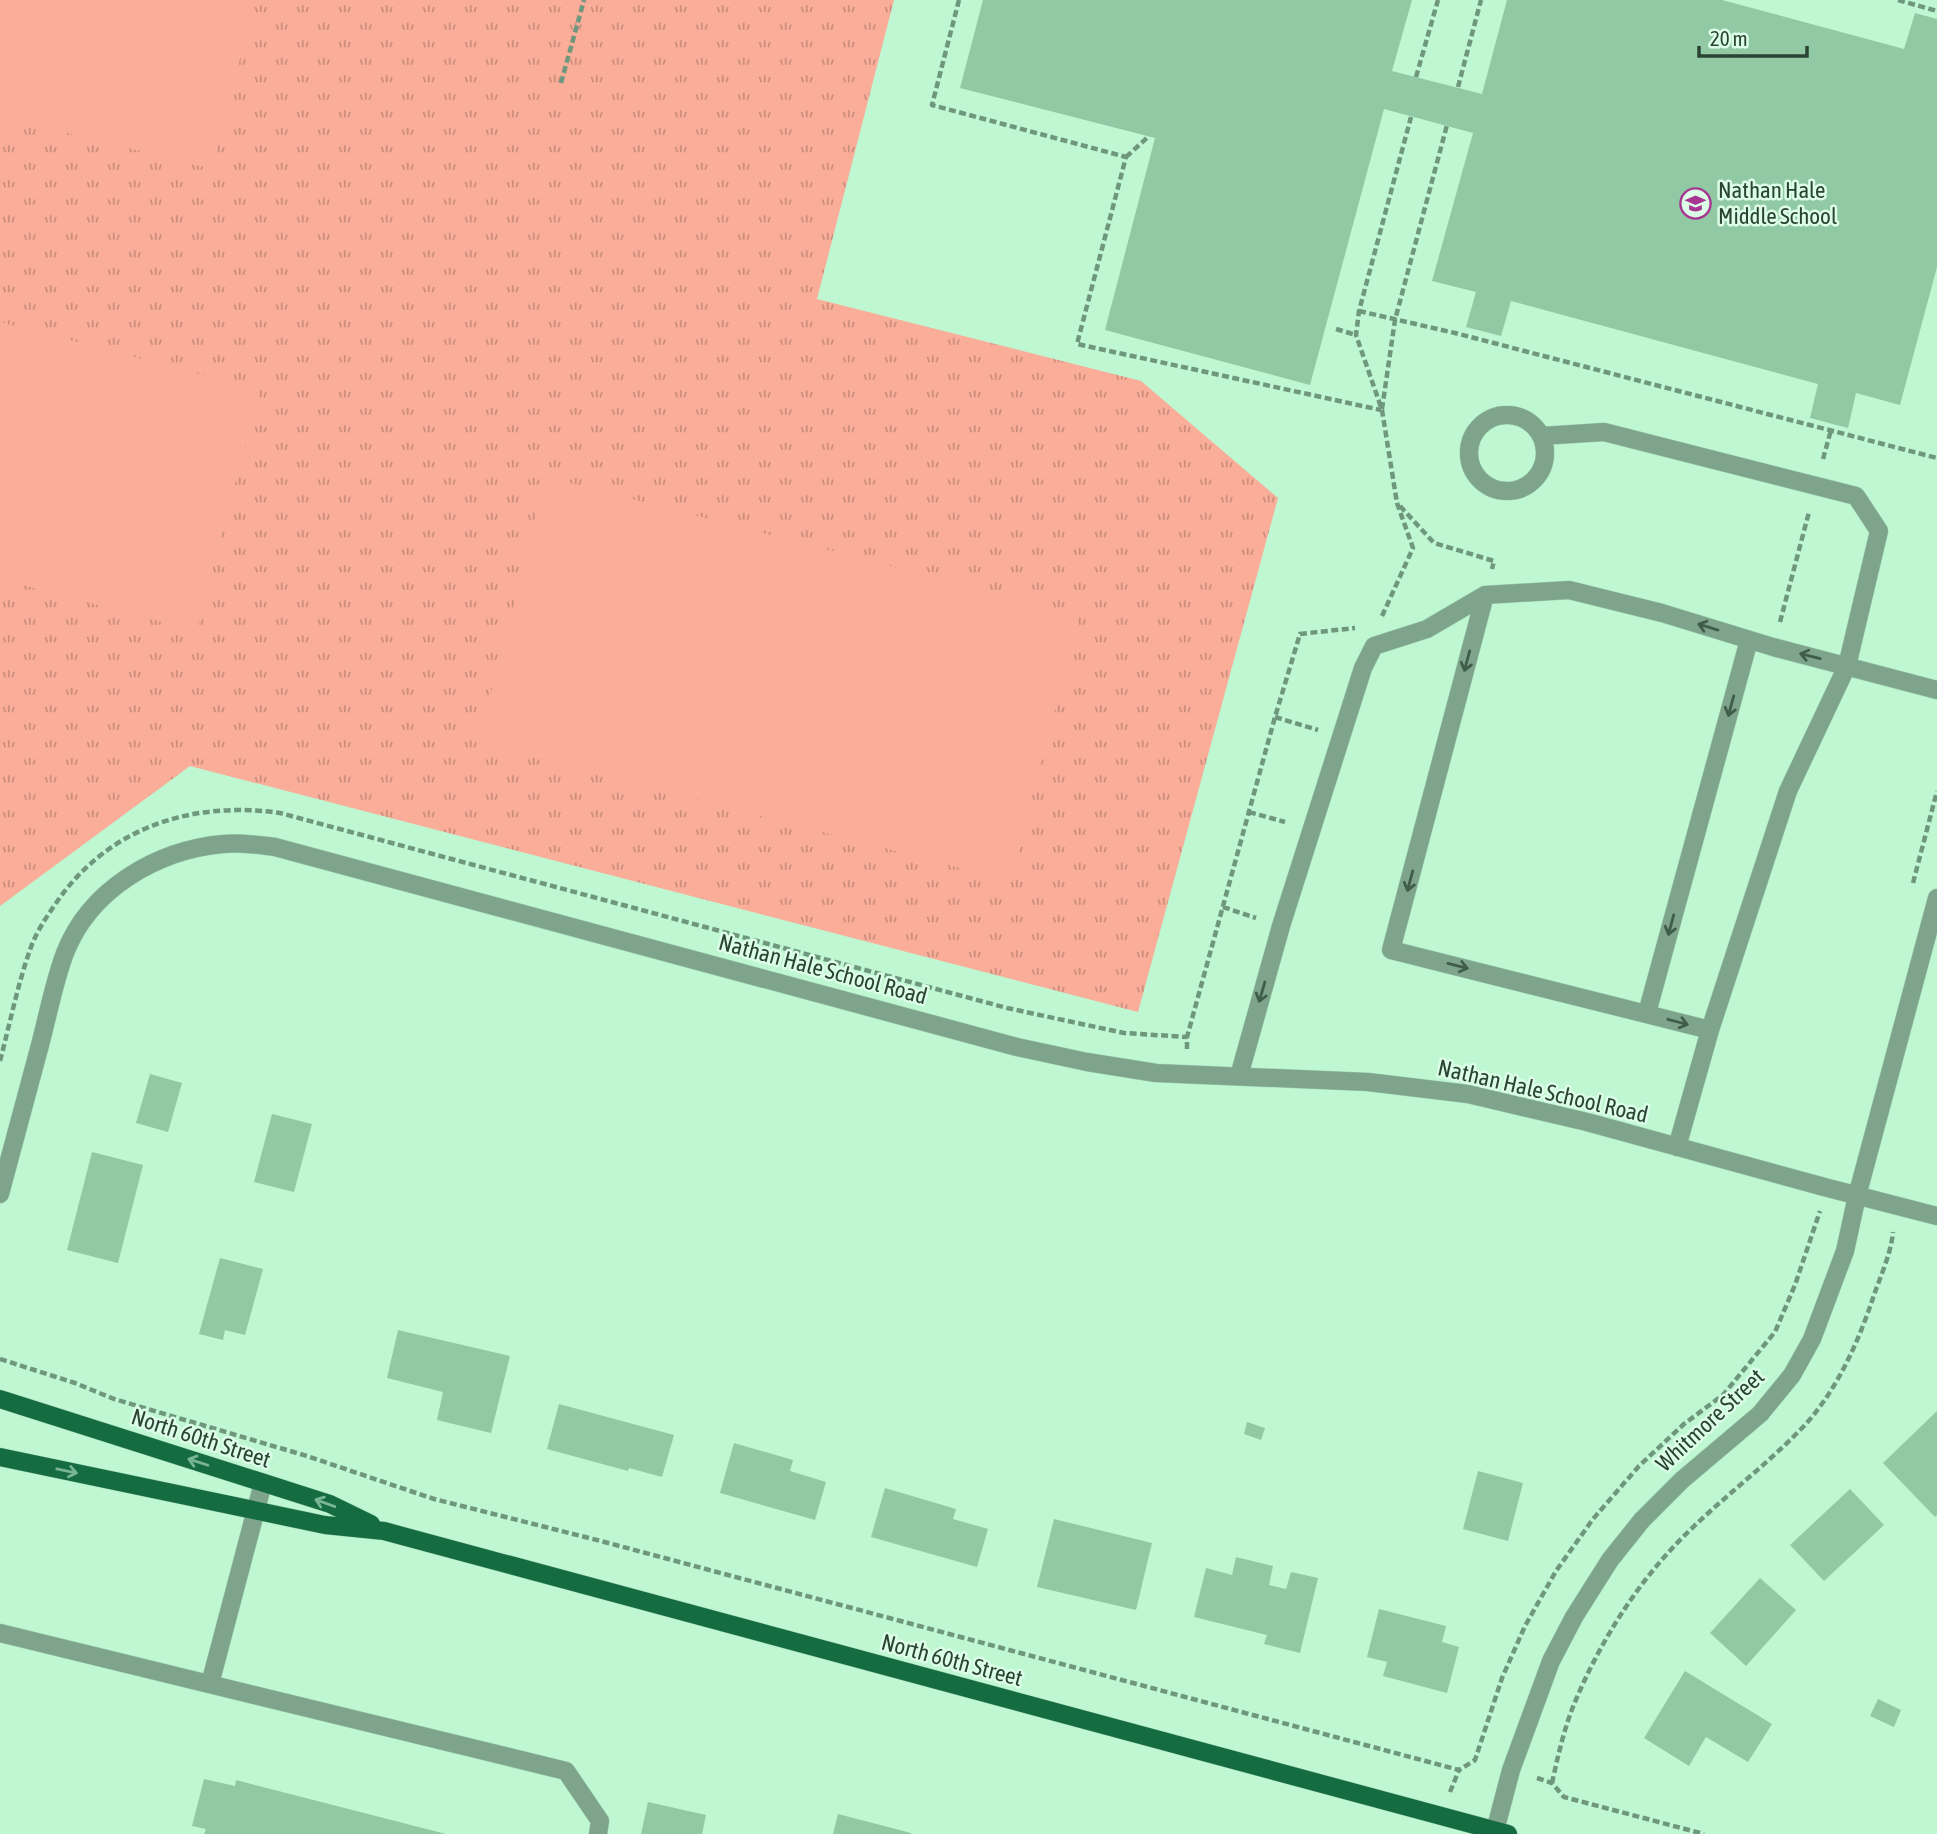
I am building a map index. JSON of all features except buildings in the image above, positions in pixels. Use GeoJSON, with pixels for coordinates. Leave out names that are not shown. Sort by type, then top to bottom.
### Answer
{"type":"FeatureCollection","features":[{"type":"Feature","properties":{"kind":"main road","name":"North 60th Street"},"geometry":{"type":"LineString","coordinates":[[0,1399],[330,1504],[384,1531]]}},
{"type":"Feature","properties":{"kind":"main road","name":"North 60th Street"},"geometry":{"type":"LineString","coordinates":[[0,1457],[325,1525],[384,1531],[1501,1832]]}},
{"type":"Feature","properties":{"kind":"street"},"geometry":{"type":"LineString","coordinates":[[1494,417],[1518,417],[1530,423],[1541,436],[1545,457],[1541,470],[1534,480],[1523,488],[1498,491],[1477,478],[1471,468],[1468,455],[1470,443],[1475,432],[1494,417]]}},
{"type":"Feature","properties":{"kind":"street"},"geometry":{"type":"LineString","coordinates":[[1541,436],[1604,432],[1856,496],[1879,531],[1847,666],[1788,791],[1710,1030],[1677,1147]]}},
{"type":"Feature","properties":{"kind":"street"},"geometry":{"type":"LineString","coordinates":[[1239,1076],[1311,830],[1363,668],[1374,646],[1427,629],[1485,595],[1569,590],[1662,613],[1773,647],[1937,690]]}},
{"type":"Feature","properties":{"kind":"street"},"geometry":{"type":"LineString","coordinates":[[1485,595],[1391,950],[1710,1030]]}},
{"type":"Feature","properties":{"kind":"street"},"geometry":{"type":"LineString","coordinates":[[1647,1013],[1749,640]]}},
{"type":"Feature","properties":{"kind":"street","name":"Nathan Hale School Road"},"geometry":{"type":"LineString","coordinates":[[0,1194],[65,954],[79,927],[108,891],[137,870],[175,853],[225,844],[275,847],[1017,1047],[1156,1073],[1368,1082],[1468,1094],[1587,1122],[1937,1216]]}},
{"type":"Feature","properties":{"kind":"street","name":"Whitmore Street"},"geometry":{"type":"LineString","coordinates":[[1501,1832],[1511,1770],[1551,1661],[1574,1617],[1611,1560],[1642,1520],[1682,1480],[1760,1414],[1791,1374],[1812,1339],[1845,1251],[1857,1196],[1937,898]]}},
{"type":"Feature","properties":{"kind":"street"},"geometry":{"type":"LineString","coordinates":[[209,1684],[263,1483]]}},
{"type":"Feature","properties":{"kind":"street"},"geometry":{"type":"LineString","coordinates":[[0,1633],[566,1771],[600,1821],[598,1834]]}},
{"type":"Feature","properties":{"kind":"path"},"geometry":{"type":"LineString","coordinates":[[561,83],[584,0]]}},
{"type":"Feature","properties":{"kind":"path"},"geometry":{"type":"LineString","coordinates":[[959,0],[932,105],[1126,157]]}},
{"type":"Feature","properties":{"kind":"path"},"geometry":{"type":"LineString","coordinates":[[1416,77],[1438,0]]}},
{"type":"Feature","properties":{"kind":"path"},"geometry":{"type":"LineString","coordinates":[[1458,88],[1481,0]]}},
{"type":"Feature","properties":{"kind":"path"},"geometry":{"type":"LineString","coordinates":[[1898,0],[1937,11]]}},
{"type":"Feature","properties":{"kind":"path"},"geometry":{"type":"LineString","coordinates":[[1378,625],[1413,548],[1397,503],[1382,410],[1356,335],[1359,311],[1411,117]]}},
{"type":"Feature","properties":{"kind":"path"},"geometry":{"type":"LineString","coordinates":[[1382,410],[1395,320],[1447,125]]}},
{"type":"Feature","properties":{"kind":"path"},"geometry":{"type":"LineString","coordinates":[[1148,137],[1126,157],[1077,344],[1382,410]]}},
{"type":"Feature","properties":{"kind":"path"},"geometry":{"type":"LineString","coordinates":[[1359,311],[1455,332],[1937,458]]}},
{"type":"Feature","properties":{"kind":"path"},"geometry":{"type":"LineString","coordinates":[[1336,329],[1356,335]]}},
{"type":"Feature","properties":{"kind":"path"},"geometry":{"type":"LineString","coordinates":[[1773,647],[1830,430]]}},
{"type":"Feature","properties":{"kind":"path"},"geometry":{"type":"LineString","coordinates":[[1397,503],[1434,543],[1494,561],[1485,595]]}},
{"type":"Feature","properties":{"kind":"path"},"geometry":{"type":"LineString","coordinates":[[1187,1038],[1300,634],[1365,627]]}},
{"type":"Feature","properties":{"kind":"path"},"geometry":{"type":"LineString","coordinates":[[1275,718],[1342,737]]}},
{"type":"Feature","properties":{"kind":"path"},"geometry":{"type":"LineString","coordinates":[[1249,811],[1311,830]]}},
{"type":"Feature","properties":{"kind":"path"},"geometry":{"type":"LineString","coordinates":[[1704,1834],[1564,1797],[1552,1783],[1561,1745],[1575,1702],[1633,1596],[1667,1553],[1714,1506],[1762,1468],[1805,1425],[1835,1384],[1866,1318],[1892,1239]]}},
{"type":"Feature","properties":{"kind":"path"},"geometry":{"type":"LineString","coordinates":[[0,1359],[75,1383],[114,1399],[307,1456],[434,1499],[1459,1770],[1475,1760]]}},
{"type":"Feature","properties":{"kind":"green space"},"geometry":{"type":"Polygon","coordinates":[[[0,0],[894,0],[817,299],[1141,381],[1278,498],[1138,1012],[190,766],[0,906],[0,0]]]}},
{"type":"Feature","properties":{"kind":"green space"},"geometry":{"type":"Polygon","coordinates":[[[0,0],[255,0],[212,169],[0,116],[0,0]]]}},
{"type":"Feature","properties":{"kind":"green space"},"geometry":{"type":"Polygon","coordinates":[[[0,322],[260,390],[196,631],[0,579],[0,322]]]}},
{"type":"Feature","properties":{"kind":"green space"},"geometry":{"type":"Polygon","coordinates":[[[547,477],[1080,615],[1010,881],[478,742],[547,477]]]}},
{"type":"Feature","properties":{"kind":"place","name":"Nathan Hale Middle School"},"geometry":{"type":"Point","coordinates":[1695,203]}}]}
